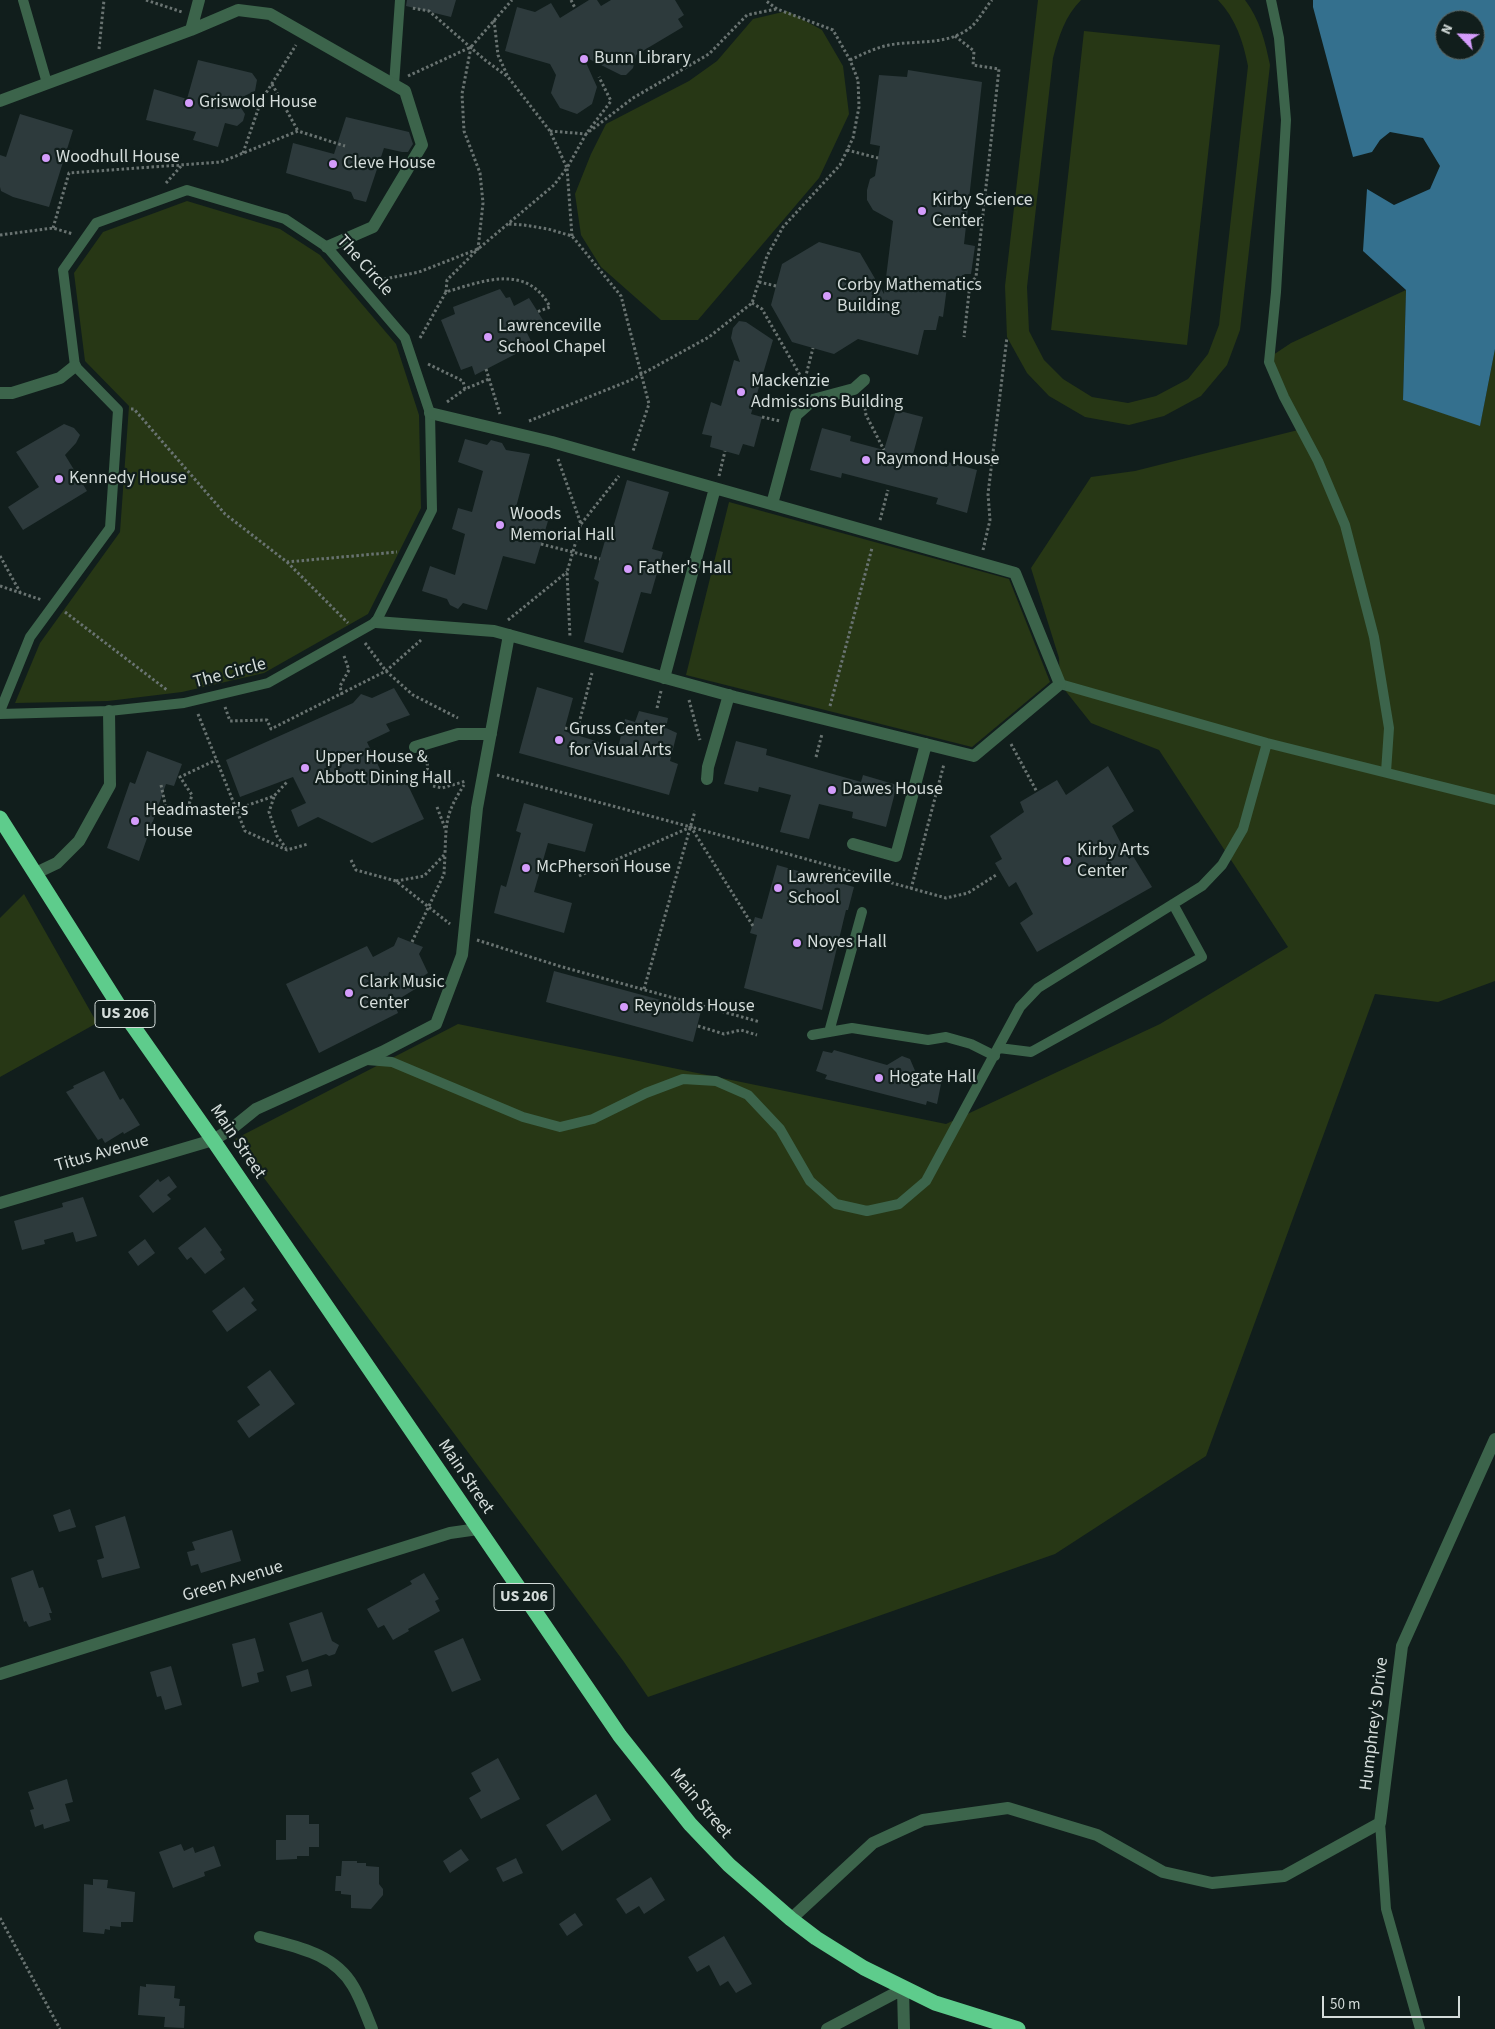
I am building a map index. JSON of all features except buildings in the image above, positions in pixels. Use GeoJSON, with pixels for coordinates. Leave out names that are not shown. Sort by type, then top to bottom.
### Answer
{"type":"FeatureCollection","features":[{"type":"Feature","properties":{"kind":"highway","name":"Main Street"},"geometry":{"type":"LineString","coordinates":[[0,818],[121,1009],[213,1140],[620,1736],[690,1824],[728,1865],[816,1938],[864,1968],[903,1989],[935,2003],[1018,2029]]}},
{"type":"Feature","properties":{"kind":"street"},"geometry":{"type":"LineString","coordinates":[[191,30],[199,0]]}},
{"type":"Feature","properties":{"kind":"street"},"geometry":{"type":"LineString","coordinates":[[0,101],[191,30],[238,10],[270,14],[405,91],[422,145],[373,227],[327,247]]}},
{"type":"Feature","properties":{"kind":"street"},"geometry":{"type":"LineString","coordinates":[[0,393],[12,393],[60,378],[75,366]]}},
{"type":"Feature","properties":{"kind":"street"},"geometry":{"type":"LineString","coordinates":[[772,504],[796,415],[813,400],[854,389],[864,380]]}},
{"type":"Feature","properties":{"kind":"street"},"geometry":{"type":"LineString","coordinates":[[376,622],[494,631],[729,695],[974,756],[1060,684],[1015,573],[552,442],[430,414]]}},
{"type":"Feature","properties":{"kind":"street"},"geometry":{"type":"LineString","coordinates":[[664,678],[715,488]]}},
{"type":"Feature","properties":{"kind":"street","name":"Titus Avenue"},"geometry":{"type":"LineString","coordinates":[[0,1203],[213,1140],[230,1130],[256,1110],[382,1052],[436,1024],[462,955],[477,808],[509,635]]}},
{"type":"Feature","properties":{"kind":"street"},"geometry":{"type":"LineString","coordinates":[[707,773],[729,695]]}},
{"type":"Feature","properties":{"kind":"street"},"geometry":{"type":"LineString","coordinates":[[36,873],[57,863],[79,841],[110,784],[109,712]]}},
{"type":"Feature","properties":{"kind":"street"},"geometry":{"type":"LineString","coordinates":[[421,745],[458,734],[491,734]]}},
{"type":"Feature","properties":{"kind":"street"},"geometry":{"type":"LineString","coordinates":[[853,844],[896,856],[926,744]]}},
{"type":"Feature","properties":{"kind":"street","name":"Humphrey's Drive"},"geometry":{"type":"LineString","coordinates":[[1380,1823],[1402,1646],[1495,1439]]}},
{"type":"Feature","properties":{"kind":"street","name":"Green Avenue"},"geometry":{"type":"LineString","coordinates":[[0,1674],[450,1533],[478,1528]]}},
{"type":"Feature","properties":{"kind":"street"},"geometry":{"type":"LineString","coordinates":[[791,1919],[872,1843],[923,1820],[1008,1808],[1098,1835],[1163,1872],[1212,1883],[1284,1876],[1380,1823]]}},
{"type":"Feature","properties":{"kind":"street"},"geometry":{"type":"LineString","coordinates":[[260,1937],[314,1952],[325,1957],[341,1970],[353,1986],[372,2029]]}},
{"type":"Feature","properties":{"kind":"street"},"geometry":{"type":"LineString","coordinates":[[826,2029],[903,1989],[904,2029]]}},
{"type":"Feature","properties":{"kind":"lane"},"geometry":{"type":"LineString","coordinates":[[23,0],[47,83]]}},
{"type":"Feature","properties":{"kind":"lane"},"geometry":{"type":"LineString","coordinates":[[1271,0],[1279,38],[1286,120],[1276,292],[1269,362],[1284,397],[1318,461],[1346,526],[1374,637],[1389,728],[1386,772]]}},
{"type":"Feature","properties":{"kind":"lane"},"geometry":{"type":"LineString","coordinates":[[394,85],[399,3]]}},
{"type":"Feature","properties":{"kind":"lane","name":"The Circle"},"geometry":{"type":"LineString","coordinates":[[75,366],[63,270],[96,223],[187,190],[285,219],[327,247],[405,338],[430,414],[432,510],[376,622],[268,683],[184,703],[109,712],[0,712],[30,638],[110,528],[118,410]]}},
{"type":"Feature","properties":{"kind":"lane"},"geometry":{"type":"LineString","coordinates":[[75,366],[118,410]]}},
{"type":"Feature","properties":{"kind":"lane"},"geometry":{"type":"LineString","coordinates":[[1060,684],[1267,743],[1495,800]]}},
{"type":"Feature","properties":{"kind":"lane"},"geometry":{"type":"LineString","coordinates":[[359,1061],[392,1062],[523,1117],[560,1127],[593,1119],[646,1093],[683,1079],[716,1081],[748,1095],[780,1129],[810,1181],[836,1204],[867,1211],[899,1204],[926,1181],[1020,1007],[1038,988],[1202,886],[1222,865],[1243,830],[1267,743]]}},
{"type":"Feature","properties":{"kind":"lane"},"geometry":{"type":"LineString","coordinates":[[812,1035],[852,1028],[928,1040],[946,1037],[997,1052],[1031,1052],[1202,957],[1172,904]]}},
{"type":"Feature","properties":{"kind":"lane"},"geometry":{"type":"LineString","coordinates":[[829,1032],[862,912]]}},
{"type":"Feature","properties":{"kind":"lane","name":"Humphrey's Drive"},"geometry":{"type":"LineString","coordinates":[[1380,1823],[1386,1909],[1420,2029]]}},
{"type":"Feature","properties":{"kind":"path"},"geometry":{"type":"LineString","coordinates":[[97,65],[104,0]]}},
{"type":"Feature","properties":{"kind":"path"},"geometry":{"type":"LineString","coordinates":[[146,0],[194,17]]}},
{"type":"Feature","properties":{"kind":"path"},"geometry":{"type":"LineString","coordinates":[[394,85],[411,74],[471,47],[512,0]]}},
{"type":"Feature","properties":{"kind":"path"},"geometry":{"type":"LineString","coordinates":[[571,0],[575,8]]}},
{"type":"Feature","properties":{"kind":"path"},"geometry":{"type":"LineString","coordinates":[[486,370],[505,431],[641,374],[709,337],[752,303],[767,256],[783,227],[840,165],[853,138],[859,107],[858,80],[850,60],[833,30],[777,9],[765,0]]}},
{"type":"Feature","properties":{"kind":"path"},"geometry":{"type":"LineString","coordinates":[[850,60],[871,50],[891,44],[916,43],[955,36],[971,27],[992,0]]}},
{"type":"Feature","properties":{"kind":"path"},"geometry":{"type":"LineString","coordinates":[[399,3],[429,11],[484,60],[508,77]]}},
{"type":"Feature","properties":{"kind":"path"},"geometry":{"type":"LineString","coordinates":[[550,131],[586,134],[633,98],[709,54],[746,15],[777,9]]}},
{"type":"Feature","properties":{"kind":"path"},"geometry":{"type":"LineString","coordinates":[[494,20],[498,55],[508,77],[550,131],[567,168],[572,236]]}},
{"type":"Feature","properties":{"kind":"path"},"geometry":{"type":"LineString","coordinates":[[242,154],[262,100],[303,33]]}},
{"type":"Feature","properties":{"kind":"path"},"geometry":{"type":"LineString","coordinates":[[955,36],[974,51],[973,65],[999,69],[976,277],[970,284],[964,337]]}},
{"type":"Feature","properties":{"kind":"path"},"geometry":{"type":"LineString","coordinates":[[471,47],[462,94],[464,131],[480,173],[483,204],[478,249]]}},
{"type":"Feature","properties":{"kind":"path"},"geometry":{"type":"LineString","coordinates":[[465,389],[463,381],[411,355],[446,292],[447,280],[478,249],[554,185],[567,168],[586,134],[611,101],[599,77]]}},
{"type":"Feature","properties":{"kind":"path"},"geometry":{"type":"LineString","coordinates":[[272,84],[298,131]]}},
{"type":"Feature","properties":{"kind":"path"},"geometry":{"type":"LineString","coordinates":[[53,228],[69,173],[221,162],[298,131],[345,146]]}},
{"type":"Feature","properties":{"kind":"path"},"geometry":{"type":"LineString","coordinates":[[847,150],[878,158]]}},
{"type":"Feature","properties":{"kind":"path"},"geometry":{"type":"LineString","coordinates":[[507,224],[524,224],[548,228],[572,236],[621,296],[649,404],[629,464],[580,524],[567,572],[571,652]]}},
{"type":"Feature","properties":{"kind":"path"},"geometry":{"type":"LineString","coordinates":[[0,235],[53,228],[86,238]]}},
{"type":"Feature","properties":{"kind":"path"},"geometry":{"type":"LineString","coordinates":[[359,285],[419,272],[478,249]]}},
{"type":"Feature","properties":{"kind":"path"},"geometry":{"type":"LineString","coordinates":[[446,292],[502,277],[523,282],[544,297],[550,307],[538,312]]}},
{"type":"Feature","properties":{"kind":"path"},"geometry":{"type":"LineString","coordinates":[[759,282],[776,286]]}},
{"type":"Feature","properties":{"kind":"path"},"geometry":{"type":"LineString","coordinates":[[752,303],[762,309],[804,382]]}},
{"type":"Feature","properties":{"kind":"path"},"geometry":{"type":"LineString","coordinates":[[980,563],[990,520],[988,494],[1007,337]]}},
{"type":"Feature","properties":{"kind":"path"},"geometry":{"type":"LineString","coordinates":[[796,415],[813,348]]}},
{"type":"Feature","properties":{"kind":"path"},"geometry":{"type":"LineString","coordinates":[[430,414],[465,389],[489,379]]}},
{"type":"Feature","properties":{"kind":"path"},"geometry":{"type":"LineString","coordinates":[[864,408],[884,450]]}},
{"type":"Feature","properties":{"kind":"path"},"geometry":{"type":"LineString","coordinates":[[118,410],[134,409],[225,514],[287,562],[357,634],[386,671],[413,695],[464,721],[469,734]]}},
{"type":"Feature","properties":{"kind":"path"},"geometry":{"type":"LineString","coordinates":[[552,442],[580,524]]}},
{"type":"Feature","properties":{"kind":"path"},"geometry":{"type":"LineString","coordinates":[[715,488],[725,452]]}},
{"type":"Feature","properties":{"kind":"path"},"geometry":{"type":"LineString","coordinates":[[816,757],[888,490]]}},
{"type":"Feature","properties":{"kind":"path"},"geometry":{"type":"LineString","coordinates":[[541,544],[600,559]]}},
{"type":"Feature","properties":{"kind":"path"},"geometry":{"type":"LineString","coordinates":[[287,562],[413,551]]}},
{"type":"Feature","properties":{"kind":"path"},"geometry":{"type":"LineString","coordinates":[[0,556],[20,593]]}},
{"type":"Feature","properties":{"kind":"path"},"geometry":{"type":"LineString","coordinates":[[494,631],[567,572]]}},
{"type":"Feature","properties":{"kind":"path"},"geometry":{"type":"LineString","coordinates":[[0,586],[54,604],[198,714],[245,830],[286,850],[308,844]]}},
{"type":"Feature","properties":{"kind":"path"},"geometry":{"type":"LineString","coordinates":[[220,694],[230,721],[267,720],[271,729],[342,695],[386,671],[421,640],[426,626]]}},
{"type":"Feature","properties":{"kind":"path"},"geometry":{"type":"LineString","coordinates":[[339,643],[349,670],[340,686],[342,695]]}},
{"type":"Feature","properties":{"kind":"path"},"geometry":{"type":"LineString","coordinates":[[565,728],[577,731],[596,659]]}},
{"type":"Feature","properties":{"kind":"path"},"geometry":{"type":"LineString","coordinates":[[684,683],[707,773]]}},
{"type":"Feature","properties":{"kind":"path"},"geometry":{"type":"LineString","coordinates":[[1004,731],[1037,792]]}},
{"type":"Feature","properties":{"kind":"path"},"geometry":{"type":"LineString","coordinates":[[421,745],[428,780]]}},
{"type":"Feature","properties":{"kind":"path"},"geometry":{"type":"LineString","coordinates":[[912,889],[948,749]]}},
{"type":"Feature","properties":{"kind":"path"},"geometry":{"type":"LineString","coordinates":[[161,785],[166,808],[186,814],[192,795],[180,777],[216,760]]}},
{"type":"Feature","properties":{"kind":"path"},"geometry":{"type":"LineString","coordinates":[[433,786],[442,788],[467,781],[482,781],[499,775],[946,898],[968,893],[996,875]]}},
{"type":"Feature","properties":{"kind":"path"},"geometry":{"type":"LineString","coordinates":[[412,942],[444,874],[446,828],[450,807],[467,781]]}},
{"type":"Feature","properties":{"kind":"path"},"geometry":{"type":"LineString","coordinates":[[286,782],[274,796],[269,812],[277,836],[286,850]]}},
{"type":"Feature","properties":{"kind":"path"},"geometry":{"type":"LineString","coordinates":[[237,809],[274,796]]}},
{"type":"Feature","properties":{"kind":"path"},"geometry":{"type":"LineString","coordinates":[[437,807],[446,828]]}},
{"type":"Feature","properties":{"kind":"path"},"geometry":{"type":"LineString","coordinates":[[644,989],[695,811]]}},
{"type":"Feature","properties":{"kind":"path"},"geometry":{"type":"LineString","coordinates":[[579,876],[691,827]]}},
{"type":"Feature","properties":{"kind":"path"},"geometry":{"type":"LineString","coordinates":[[691,827],[753,926]]}},
{"type":"Feature","properties":{"kind":"path"},"geometry":{"type":"LineString","coordinates":[[351,860],[356,870],[396,880],[424,876],[445,854]]}},
{"type":"Feature","properties":{"kind":"path"},"geometry":{"type":"LineString","coordinates":[[396,880],[464,936],[559,966],[760,1022]]}},
{"type":"Feature","properties":{"kind":"path"},"geometry":{"type":"LineString","coordinates":[[698,1026],[724,1034],[741,1030],[756,1035]]}},
{"type":"Feature","properties":{"kind":"path"},"geometry":{"type":"LineString","coordinates":[[0,1918],[60,2029]]}},
{"type":"Feature","properties":{"kind":"green space"},"geometry":{"type":"Polygon","coordinates":[[[1038,0],[1081,0],[1075,6],[1060,34],[1053,58],[1027,287],[1029,331],[1044,360],[1063,379],[1092,397],[1128,403],[1156,396],[1188,379],[1208,354],[1219,325],[1248,66],[1238,31],[1230,15],[1218,0],[1245,0],[1255,15],[1264,39],[1270,65],[1240,330],[1227,365],[1201,396],[1164,416],[1129,425],[1085,417],[1049,396],[1027,373],[1007,337],[1005,286],[1038,0]]]}},
{"type":"Feature","properties":{"kind":"green space"},"geometry":{"type":"Polygon","coordinates":[[[787,11],[822,30],[843,66],[849,114],[819,178],[698,320],[661,320],[601,267],[581,235],[575,194],[591,154],[606,124],[689,81],[717,61],[753,19],[787,11]]]}},
{"type":"Feature","properties":{"kind":"green space"},"geometry":{"type":"Polygon","coordinates":[[[1084,31],[1220,45],[1187,345],[1051,330],[1084,31]]]}},
{"type":"Feature","properties":{"kind":"green space"},"geometry":{"type":"Polygon","coordinates":[[[187,201],[280,229],[320,255],[396,344],[419,415],[421,508],[368,614],[264,673],[182,692],[108,701],[15,703],[40,643],[120,532],[129,406],[85,361],[74,273],[103,232],[187,201]]]}},
{"type":"Feature","properties":{"kind":"green space"},"geometry":{"type":"Polygon","coordinates":[[[1406,290],[1403,400],[1480,425],[1495,349],[1495,981],[1438,1002],[1375,994],[1206,1456],[1055,1554],[648,1697],[624,1662],[235,1139],[458,1024],[946,1124],[1160,1024],[1288,947],[1159,750],[1091,723],[1060,684],[1059,658],[1031,568],[1091,477],[1135,471],[1302,429],[1270,357],[1291,343],[1406,290]]]}},
{"type":"Feature","properties":{"kind":"green space"},"geometry":{"type":"Polygon","coordinates":[[[729,502],[1009,579],[1050,682],[972,747],[686,675],[729,502]]]}},
{"type":"Feature","properties":{"kind":"green space"},"geometry":{"type":"Polygon","coordinates":[[[24,894],[97,1023],[0,1077],[0,918],[24,894]]]}},
{"type":"Feature","properties":{"kind":"water"},"geometry":{"type":"Polygon","coordinates":[[[1313,0],[1495,0],[1495,349],[1480,426],[1403,400],[1406,290],[1363,251],[1367,189],[1394,205],[1430,189],[1440,166],[1423,138],[1390,132],[1380,140],[1372,152],[1353,157],[1313,7],[1313,0]]]}},
{"type":"Feature","properties":{"kind":"place","name":"Bunn Library"},"geometry":{"type":"Point","coordinates":[584,59]}},
{"type":"Feature","properties":{"kind":"place","name":"Griswold House"},"geometry":{"type":"Point","coordinates":[189,103]}},
{"type":"Feature","properties":{"kind":"place","name":"Woodhull House"},"geometry":{"type":"Point","coordinates":[46,158]}},
{"type":"Feature","properties":{"kind":"place","name":"Cleve House"},"geometry":{"type":"Point","coordinates":[333,164]}},
{"type":"Feature","properties":{"kind":"place","name":"Kirby Science Center"},"geometry":{"type":"Point","coordinates":[922,211]}},
{"type":"Feature","properties":{"kind":"place","name":"Corby Mathematics Building"},"geometry":{"type":"Point","coordinates":[827,296]}},
{"type":"Feature","properties":{"kind":"place","name":"Lawrenceville School Chapel"},"geometry":{"type":"Point","coordinates":[488,337]}},
{"type":"Feature","properties":{"kind":"place","name":"Mackenzie Admissions Building"},"geometry":{"type":"Point","coordinates":[741,392]}},
{"type":"Feature","properties":{"kind":"place","name":"Raymond House"},"geometry":{"type":"Point","coordinates":[866,460]}},
{"type":"Feature","properties":{"kind":"place","name":"Kennedy House"},"geometry":{"type":"Point","coordinates":[59,479]}},
{"type":"Feature","properties":{"kind":"place","name":"Woods Memorial Hall"},"geometry":{"type":"Point","coordinates":[500,525]}},
{"type":"Feature","properties":{"kind":"place","name":"Father's Hall"},"geometry":{"type":"Point","coordinates":[628,569]}},
{"type":"Feature","properties":{"kind":"place","name":"Gruss Center for Visual Arts"},"geometry":{"type":"Point","coordinates":[559,740]}},
{"type":"Feature","properties":{"kind":"place","name":"Upper House & Abbott Dining Hall"},"geometry":{"type":"Point","coordinates":[305,768]}},
{"type":"Feature","properties":{"kind":"place","name":"Dawes House"},"geometry":{"type":"Point","coordinates":[832,790]}},
{"type":"Feature","properties":{"kind":"place","name":"Headmaster's House"},"geometry":{"type":"Point","coordinates":[135,821]}},
{"type":"Feature","properties":{"kind":"place","name":"Kirby Arts Center"},"geometry":{"type":"Point","coordinates":[1067,861]}},
{"type":"Feature","properties":{"kind":"place","name":"McPherson House"},"geometry":{"type":"Point","coordinates":[526,868]}},
{"type":"Feature","properties":{"kind":"place","name":"Lawrenceville School"},"geometry":{"type":"Point","coordinates":[778,888]}},
{"type":"Feature","properties":{"kind":"place","name":"Noyes Hall"},"geometry":{"type":"Point","coordinates":[797,943]}},
{"type":"Feature","properties":{"kind":"place","name":"Clark Music Center"},"geometry":{"type":"Point","coordinates":[349,993]}},
{"type":"Feature","properties":{"kind":"place","name":"Reynolds House"},"geometry":{"type":"Point","coordinates":[624,1007]}},
{"type":"Feature","properties":{"kind":"place","name":"Hogate Hall"},"geometry":{"type":"Point","coordinates":[879,1078]}}]}
